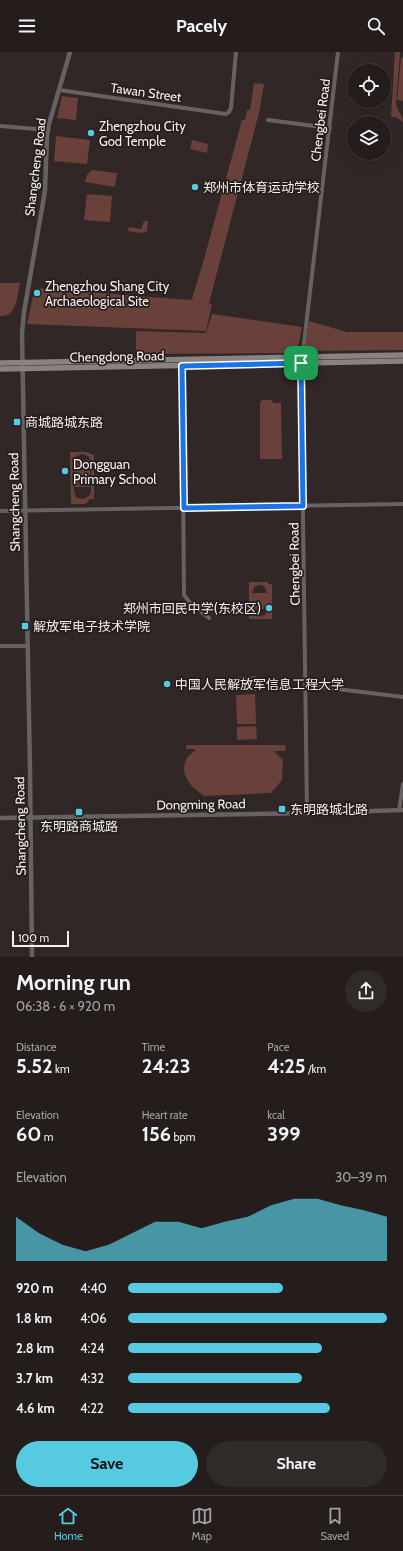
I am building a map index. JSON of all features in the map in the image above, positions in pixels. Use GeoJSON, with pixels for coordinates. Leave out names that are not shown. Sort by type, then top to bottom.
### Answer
{"type":"FeatureCollection","features":[{"type":"Feature","properties":{"kind":"main road","name":"Chengdong Road"},"geometry":{"type":"LineString","coordinates":[[0,363],[22,366],[182,366],[403,355]]}},
{"type":"Feature","properties":{"kind":"main road","name":"Chengdong Road"},"geometry":{"type":"LineString","coordinates":[[0,369],[22,366],[301,360],[403,361]]}},
{"type":"Feature","properties":{"kind":"street","name":"Shangcheng Road"},"geometry":{"type":"LineString","coordinates":[[32,957],[31,818],[22,333],[23,316],[45,190],[46,144],[48,130],[70,52]]}},
{"type":"Feature","properties":{"kind":"street","name":"Tawan Street"},"geometry":{"type":"LineString","coordinates":[[59,90],[226,114],[231,108],[236,52]]}},
{"type":"Feature","properties":{"kind":"street","name":"Chengbei Road"},"geometry":{"type":"LineString","coordinates":[[307,814],[301,360],[338,52]]}},
{"type":"Feature","properties":{"kind":"street"},"geometry":{"type":"LineString","coordinates":[[268,120],[330,128]]}},
{"type":"Feature","properties":{"kind":"street"},"geometry":{"type":"LineString","coordinates":[[0,126],[48,130]]}},
{"type":"Feature","properties":{"kind":"street"},"geometry":{"type":"LineString","coordinates":[[182,366],[184,596],[191,604],[209,618]]}},
{"type":"Feature","properties":{"kind":"street"},"geometry":{"type":"LineString","coordinates":[[0,511],[403,504]]}},
{"type":"Feature","properties":{"kind":"street"},"geometry":{"type":"LineString","coordinates":[[0,646],[28,646]]}},
{"type":"Feature","properties":{"kind":"street"},"geometry":{"type":"LineString","coordinates":[[305,685],[403,697]]}},
{"type":"Feature","properties":{"kind":"street"},"geometry":{"type":"LineString","coordinates":[[401,810],[403,784]]}},
{"type":"Feature","properties":{"kind":"street","name":"Dongming Road"},"geometry":{"type":"LineString","coordinates":[[0,818],[307,814],[401,810]]}},
{"type":"Feature","properties":{"kind":"shaded area"},"geometry":{"type":"Polygon","coordinates":[[[395,52],[400,52],[396,103],[403,122],[396,117],[391,117],[395,52]]]}},
{"type":"Feature","properties":{"kind":"shaded area"},"geometry":{"type":"Polygon","coordinates":[[[401,58],[403,58],[403,101],[397,100],[401,58]]]}},
{"type":"Feature","properties":{"kind":"shaded area"},"geometry":{"type":"Polygon","coordinates":[[[254,83],[264,84],[259,113],[209,303],[212,304],[206,331],[27,324],[35,288],[189,300],[192,299],[242,120],[245,120],[247,110],[250,110],[254,83]]]}},
{"type":"Feature","properties":{"kind":"shaded area"},"geometry":{"type":"Polygon","coordinates":[[[62,96],[78,98],[76,120],[57,118],[62,96]]]}},
{"type":"Feature","properties":{"kind":"shaded area"},"geometry":{"type":"Polygon","coordinates":[[[56,136],[90,140],[87,164],[54,161],[56,136]]]}},
{"type":"Feature","properties":{"kind":"shaded area"},"geometry":{"type":"Polygon","coordinates":[[[192,140],[208,144],[207,153],[190,149],[192,140]]]}},
{"type":"Feature","properties":{"kind":"shaded area"},"geometry":{"type":"Polygon","coordinates":[[[92,170],[117,173],[115,187],[85,182],[87,175],[92,170]]]}},
{"type":"Feature","properties":{"kind":"shaded area"},"geometry":{"type":"Polygon","coordinates":[[[87,194],[112,196],[110,222],[84,220],[87,194]]]}},
{"type":"Feature","properties":{"kind":"shaded area"},"geometry":{"type":"Polygon","coordinates":[[[144,221],[148,221],[147,231],[142,233],[128,231],[129,227],[141,229],[144,221]]]}},
{"type":"Feature","properties":{"kind":"shaded area"},"geometry":{"type":"Polygon","coordinates":[[[0,283],[20,283],[17,300],[13,310],[6,315],[0,316],[0,283]]]}},
{"type":"Feature","properties":{"kind":"shaded area"},"geometry":{"type":"Polygon","coordinates":[[[212,314],[302,327],[297,353],[136,354],[136,331],[205,333],[212,314]]]}},
{"type":"Feature","properties":{"kind":"shaded area"},"geometry":{"type":"Polygon","coordinates":[[[309,321],[347,332],[403,332],[403,350],[305,351],[309,321]]]}},
{"type":"Feature","properties":{"kind":"shaded area"},"geometry":{"type":"Polygon","coordinates":[[[262,400],[272,400],[273,403],[281,403],[282,459],[260,459],[260,403],[262,400]]]}},
{"type":"Feature","properties":{"kind":"shaded area"},"geometry":{"type":"Polygon","coordinates":[[[70,452],[86,452],[94,455],[94,499],[90,499],[85,504],[71,504],[70,452]],[[82,454],[77,456],[73,462],[74,492],[77,498],[84,499],[89,496],[91,492],[91,461],[88,456],[82,454]]]}},
{"type":"Feature","properties":{"kind":"shaded area"},"geometry":{"type":"Polygon","coordinates":[[[90,460],[90,469],[74,469],[74,461],[90,460]]]}},
{"type":"Feature","properties":{"kind":"shaded area"},"geometry":{"type":"Polygon","coordinates":[[[74,470],[90,470],[90,478],[74,478],[74,470]]]}},
{"type":"Feature","properties":{"kind":"shaded area"},"geometry":{"type":"Polygon","coordinates":[[[74,479],[90,479],[90,487],[75,487],[74,479]]]}},
{"type":"Feature","properties":{"kind":"shaded area"},"geometry":{"type":"Polygon","coordinates":[[[249,582],[268,582],[268,584],[272,584],[272,619],[249,619],[249,582]],[[259,585],[254,587],[252,593],[267,593],[264,586],[259,585]],[[252,609],[255,615],[259,616],[264,615],[267,612],[267,609],[252,609]]]}},
{"type":"Feature","properties":{"kind":"shaded area"},"geometry":{"type":"Polygon","coordinates":[[[256,676],[256,691],[237,691],[236,677],[256,676]]]}},
{"type":"Feature","properties":{"kind":"shaded area"},"geometry":{"type":"Polygon","coordinates":[[[255,694],[256,724],[237,724],[236,695],[255,694]]]}},
{"type":"Feature","properties":{"kind":"shaded area"},"geometry":{"type":"Polygon","coordinates":[[[256,726],[257,739],[237,740],[237,727],[256,726]]]}},
{"type":"Feature","properties":{"kind":"shaded area"},"geometry":{"type":"Polygon","coordinates":[[[186,745],[285,745],[286,751],[274,751],[283,760],[282,780],[271,793],[204,796],[191,785],[185,775],[184,770],[187,758],[196,749],[186,749],[186,745]]]}},
{"type":"Feature","properties":{"kind":"place","name":"Zhengzhou City God Temple"},"geometry":{"type":"Point","coordinates":[91,133]}},
{"type":"Feature","properties":{"kind":"place","name":"郑州市体育运动学校"},"geometry":{"type":"Point","coordinates":[195,187]}},
{"type":"Feature","properties":{"kind":"place","name":"Zhengzhou Shang City Archaeological Site"},"geometry":{"type":"Point","coordinates":[37,293]}},
{"type":"Feature","properties":{"kind":"place","name":"商城路城东路"},"geometry":{"type":"Point","coordinates":[17,422]}},
{"type":"Feature","properties":{"kind":"place","name":"Dongguan Primary School"},"geometry":{"type":"Point","coordinates":[65,471]}},
{"type":"Feature","properties":{"kind":"place","name":"郑州市回民中学(东校区)"},"geometry":{"type":"Point","coordinates":[269,608]}},
{"type":"Feature","properties":{"kind":"place","name":"解放军电子技术学院"},"geometry":{"type":"Point","coordinates":[25,626]}},
{"type":"Feature","properties":{"kind":"place","name":"中国人民解放军信息工程大学"},"geometry":{"type":"Point","coordinates":[167,684]}},
{"type":"Feature","properties":{"kind":"place","name":"东明路城北路"},"geometry":{"type":"Point","coordinates":[282,809]}},
{"type":"Feature","properties":{"kind":"place","name":"东明路商城路"},"geometry":{"type":"Point","coordinates":[79,812]}},
{"type":"Feature","properties":{"kind":"route"},"geometry":{"type":"LineString","coordinates":[[301,363],[303,506],[184,508],[182,366],[301,363]]}}]}
